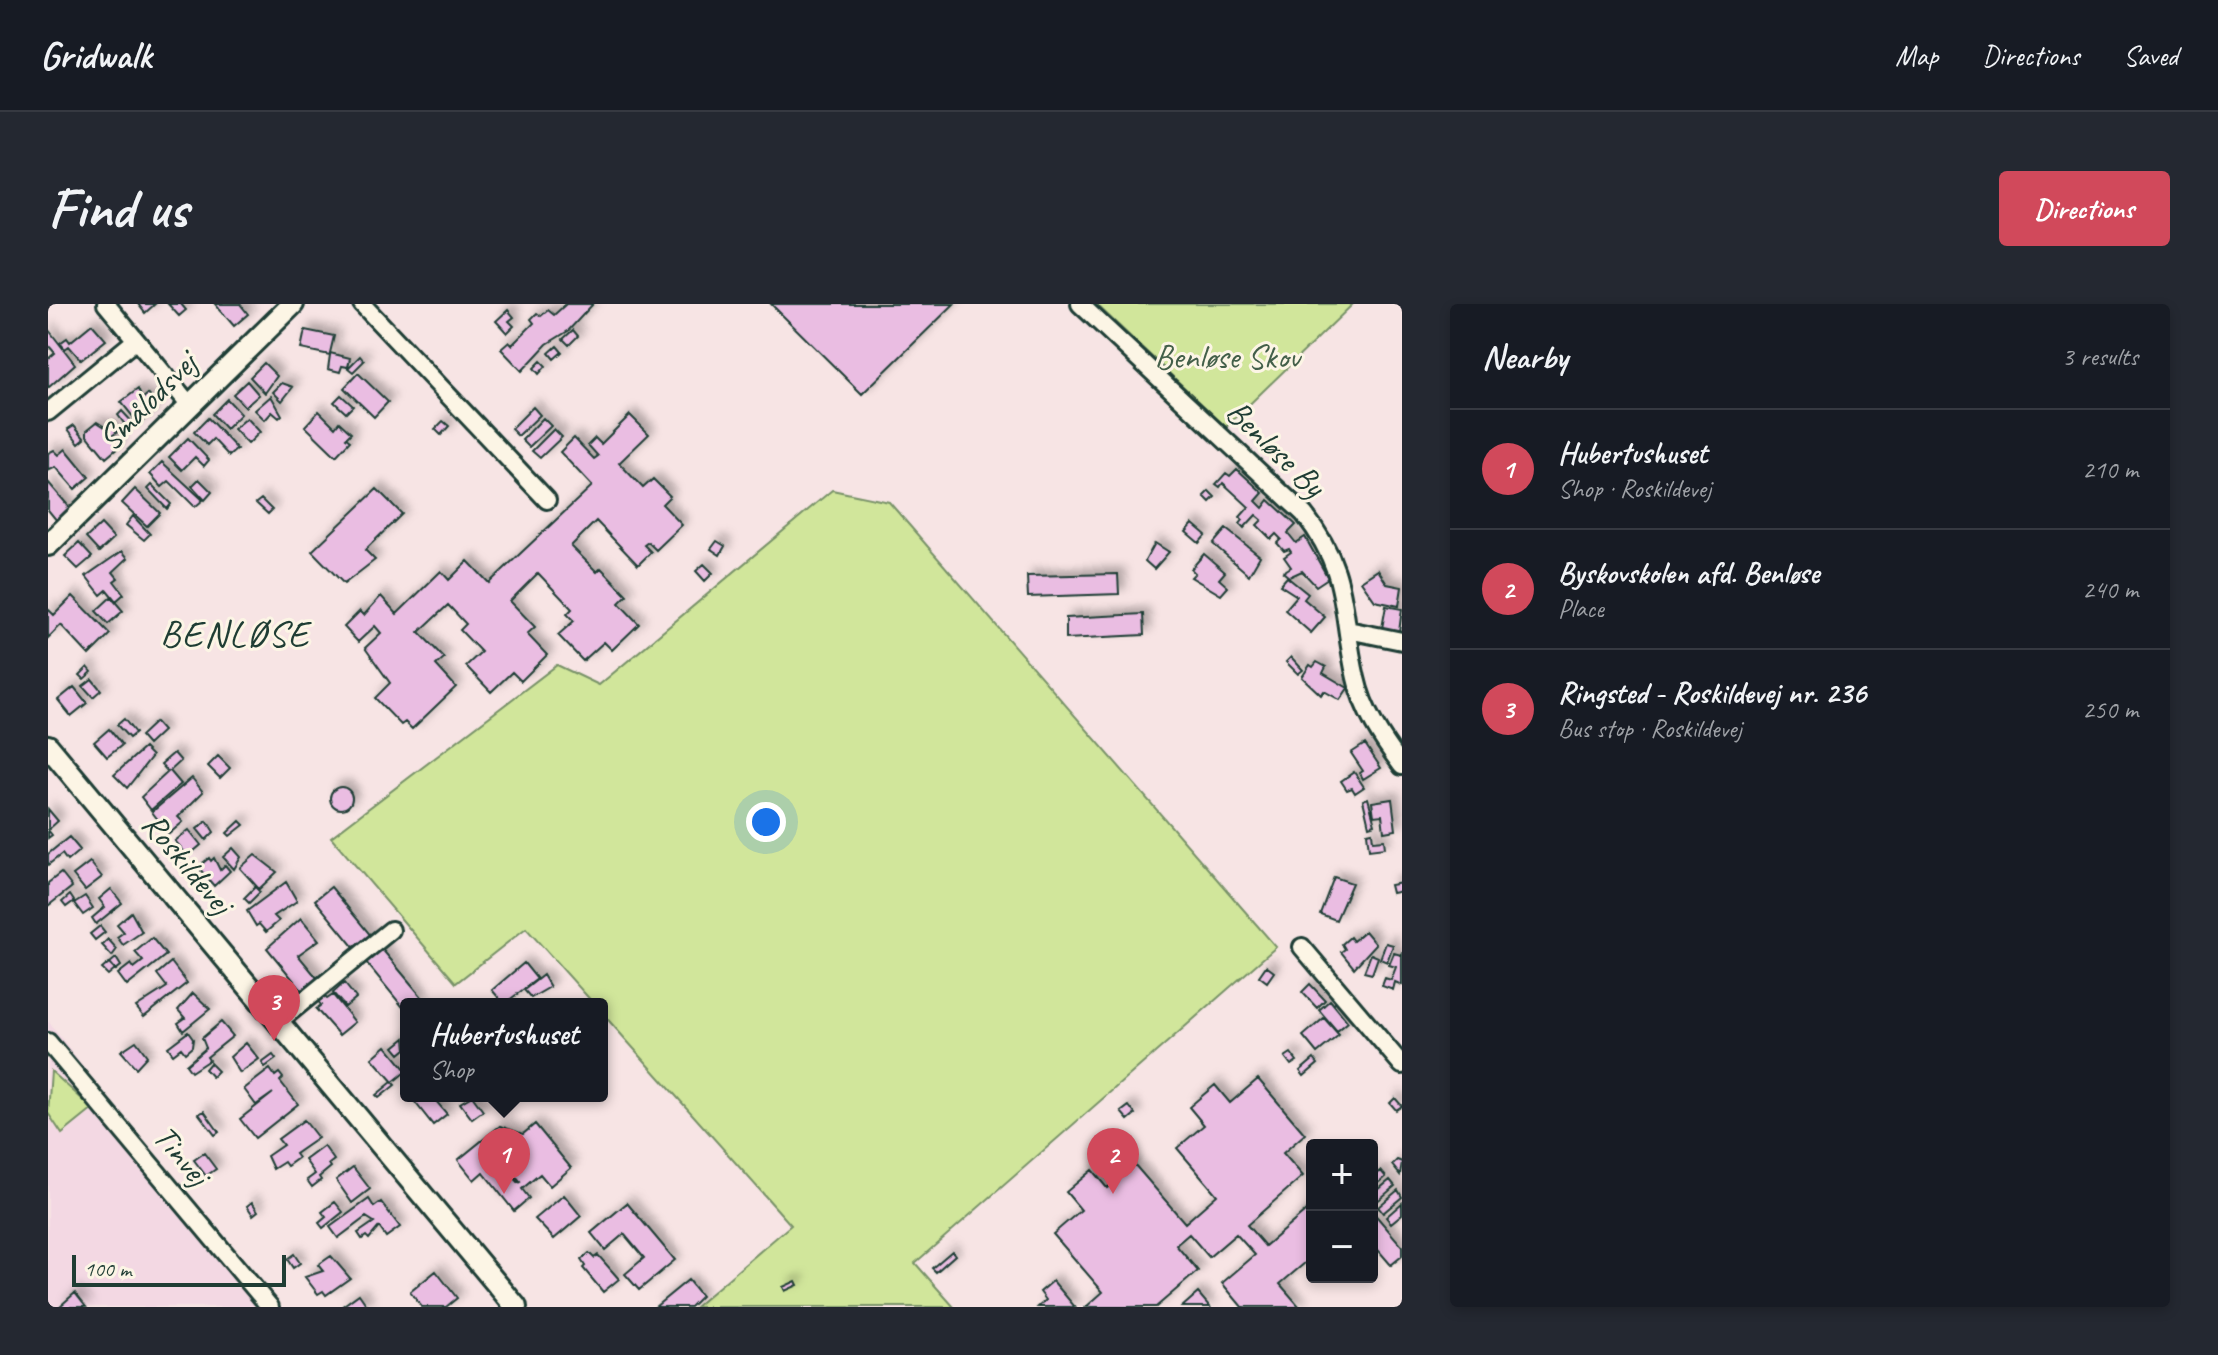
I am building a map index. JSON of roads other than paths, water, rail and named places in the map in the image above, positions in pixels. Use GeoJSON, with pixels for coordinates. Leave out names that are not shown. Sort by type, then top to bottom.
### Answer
{"type":"FeatureCollection","features":[{"type":"Feature","properties":{"kind":"street"},"geometry":{"type":"LineString","coordinates":[[106,304],[189,404]]}},
{"type":"Feature","properties":{"kind":"street","name":"Smålodsvej"},"geometry":{"type":"LineString","coordinates":[[48,545],[293,304]]}},
{"type":"Feature","properties":{"kind":"street"},"geometry":{"type":"LineString","coordinates":[[362,304],[547,500]]}},
{"type":"Feature","properties":{"kind":"street","name":"Benløse By"},"geometry":{"type":"LineString","coordinates":[[1080,304],[1304,514],[1324,539],[1336,563],[1356,679],[1366,710],[1402,766]]}},
{"type":"Feature","properties":{"kind":"street"},"geometry":{"type":"LineString","coordinates":[[48,412],[136,340]]}},
{"type":"Feature","properties":{"kind":"street"},"geometry":{"type":"LineString","coordinates":[[1348,630],[1402,641]]}},
{"type":"Feature","properties":{"kind":"street","name":"Roskildevej"},"geometry":{"type":"LineString","coordinates":[[48,746],[516,1307]]}},
{"type":"Feature","properties":{"kind":"street"},"geometry":{"type":"LineString","coordinates":[[278,1022],[391,930]]}},
{"type":"Feature","properties":{"kind":"street"},"geometry":{"type":"LineString","coordinates":[[1302,947],[1402,1065]]}},
{"type":"Feature","properties":{"kind":"street","name":"Tinvej"},"geometry":{"type":"LineString","coordinates":[[48,1042],[270,1307]]}},
{"type":"Feature","properties":{"kind":"place","name":"Ringsted - Roskildevej nr. 236"},"geometry":{"type":"Point","coordinates":[274,1041]}},
{"type":"Feature","properties":{"kind":"place","name":"Hubertushuset"},"geometry":{"type":"Point","coordinates":[504,1194]}},
{"type":"Feature","properties":{"kind":"place","name":"Byskovskolen afd. Benløse"},"geometry":{"type":"Point","coordinates":[1113,1194]}},
{"type":"Feature","properties":{"kind":"district","name":"BENLØSE"},"geometry":{"type":"Point","coordinates":[235,633]}},
{"type":"Feature","properties":{"kind":"park label","name":"Benløse Skov"},"geometry":{"type":"Point","coordinates":[1227,356]}}]}
